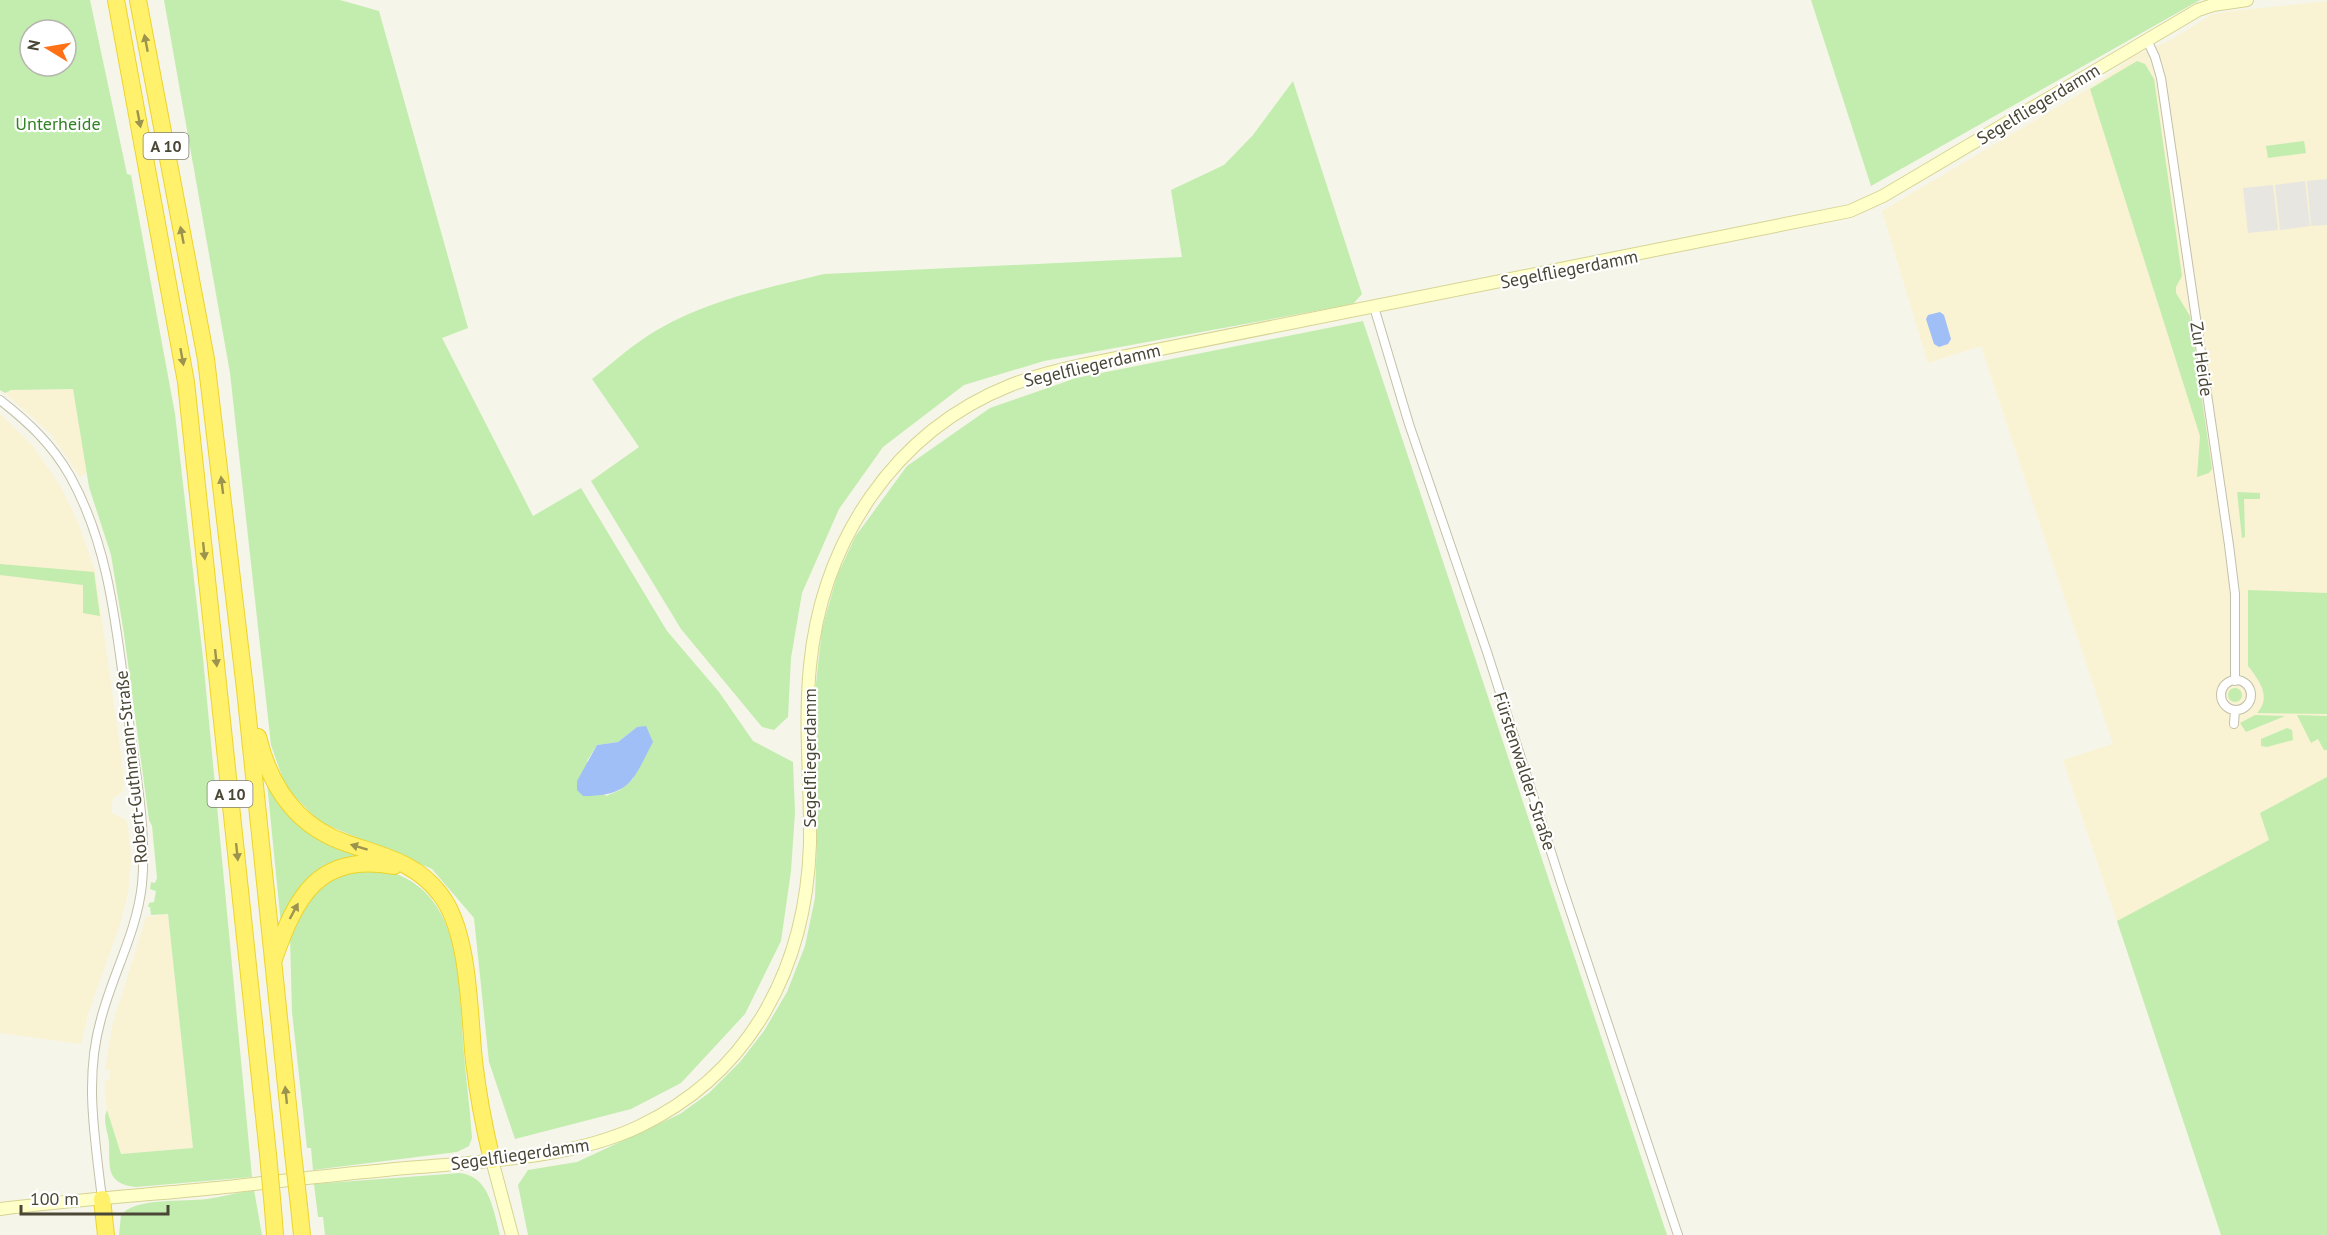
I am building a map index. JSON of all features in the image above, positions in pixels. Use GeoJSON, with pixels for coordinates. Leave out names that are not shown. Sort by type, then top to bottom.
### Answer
{"type":"FeatureCollection","features":[{"type":"Feature","properties":{"kind":"highway","name":"A 10"},"geometry":{"type":"LineString","coordinates":[[116,0],[186,382],[275,1235]]}},
{"type":"Feature","properties":{"kind":"highway","name":"A 10"},"geometry":{"type":"LineString","coordinates":[[138,0],[206,359],[245,690],[302,1235]]}},
{"type":"Feature","properties":{"kind":"highway"},"geometry":{"type":"LineString","coordinates":[[245,690],[263,757],[273,782],[293,809],[310,824],[331,837],[391,857],[413,870],[440,894],[451,912],[459,935],[480,1100],[492,1160]]}},
{"type":"Feature","properties":{"kind":"highway"},"geometry":{"type":"LineString","coordinates":[[272,965],[292,912],[306,892],[322,877],[342,868],[363,863],[413,870]]}},
{"type":"Feature","properties":{"kind":"highway"},"geometry":{"type":"LineString","coordinates":[[102,1199],[106,1235]]}},
{"type":"Feature","properties":{"kind":"street","name":"Segelfliegerdamm"},"geometry":{"type":"LineString","coordinates":[[0,1209],[492,1160],[579,1148],[638,1128],[678,1104],[712,1078],[735,1054],[760,1021],[774,997],[791,957],[805,902],[810,840],[809,671],[815,627],[833,564],[855,520],[886,476],[921,441],[963,409],[1007,386],[1044,374],[1850,212],[1883,196],[2198,10],[2213,5],[2247,0]]}},
{"type":"Feature","properties":{"kind":"street","name":"Zur Heide"},"geometry":{"type":"LineString","coordinates":[[2147,40],[2161,78],[2229,545],[2235,594],[2235,681],[2226,684],[2221,695],[2226,707],[2235,710]]}},
{"type":"Feature","properties":{"kind":"street","name":"Fürstenwalder Straße"},"geometry":{"type":"LineString","coordinates":[[1374,307],[1409,424],[1487,652],[1678,1235]]}},
{"type":"Feature","properties":{"kind":"street","name":"Robert-Guthmann-Straße"},"geometry":{"type":"LineString","coordinates":[[0,400],[27,422],[54,451],[70,476],[88,515],[110,591],[135,767],[142,845],[141,896],[132,930],[100,1019],[91,1076],[93,1127],[102,1199]]}},
{"type":"Feature","properties":{"kind":"street"},"geometry":{"type":"LineString","coordinates":[[2234,724],[2235,710],[2247,705],[2250,696],[2250,691],[2244,683],[2235,681]]}},
{"type":"Feature","properties":{"kind":"street"},"geometry":{"type":"LineString","coordinates":[[492,1160],[512,1235]]}},
{"type":"Feature","properties":{"kind":"shaded area"},"geometry":{"type":"Polygon","coordinates":[[[2327,1],[2327,810],[2117,921],[2063,760],[2113,744],[1981,346],[1928,363],[1882,211],[2090,88],[2134,56],[2169,41],[2211,15],[2327,1]]]}},
{"type":"Feature","properties":{"kind":"shaded area"},"geometry":{"type":"Polygon","coordinates":[[[2327,179],[2327,225],[2311,226],[2307,181],[2327,179]]]}},
{"type":"Feature","properties":{"kind":"shaded area"},"geometry":{"type":"Polygon","coordinates":[[[2305,181],[2310,226],[2280,230],[2275,185],[2305,181]]]}},
{"type":"Feature","properties":{"kind":"shaded area"},"geometry":{"type":"Polygon","coordinates":[[[2273,185],[2278,230],[2248,233],[2243,188],[2273,185]]]}},
{"type":"Feature","properties":{"kind":"shaded area"},"geometry":{"type":"Polygon","coordinates":[[[73,389],[87,473],[80,477],[51,434],[5,393],[11,390],[73,389]]]}},
{"type":"Feature","properties":{"kind":"shaded area"},"geometry":{"type":"Polygon","coordinates":[[[0,414],[32,445],[61,487],[78,522],[95,571],[121,755],[123,790],[113,798],[111,813],[125,819],[128,826],[131,860],[128,894],[120,924],[88,1014],[81,1044],[0,1033],[0,414]]]}},
{"type":"Feature","properties":{"kind":"shaded area"},"geometry":{"type":"Polygon","coordinates":[[[168,914],[193,1148],[121,1154],[107,1110],[105,1091],[105,1081],[110,1079],[110,1070],[105,1069],[113,1023],[146,917],[168,914]]]}},
{"type":"Feature","properties":{"kind":"green space","name":"Unterheide"},"geometry":{"type":"Polygon","coordinates":[[[0,0],[90,0],[127,174],[131,175],[175,414],[203,658],[252,1177],[136,1187],[119,1182],[111,1172],[105,1122],[107,1110],[121,1154],[193,1148],[168,914],[151,915],[150,907],[148,907],[149,903],[154,902],[156,891],[150,889],[151,882],[155,883],[157,878],[152,826],[149,820],[111,555],[89,487],[73,389],[11,390],[5,393],[0,390],[0,0]]]}},
{"type":"Feature","properties":{"kind":"green space"},"geometry":{"type":"Polygon","coordinates":[[[164,0],[340,0],[379,11],[468,328],[442,338],[533,516],[581,488],[667,631],[719,692],[753,741],[793,762],[795,812],[791,871],[781,941],[745,1014],[681,1083],[631,1109],[515,1139],[489,1062],[474,918],[432,869],[320,822],[286,788],[271,745],[230,373],[164,0]],[[637,727],[618,742],[597,745],[587,761],[606,796],[620,790],[633,779],[637,727]]]}},
{"type":"Feature","properties":{"kind":"green space"},"geometry":{"type":"Polygon","coordinates":[[[1811,0],[2200,0],[1871,186],[1811,0]]]}},
{"type":"Feature","properties":{"kind":"green space"},"geometry":{"type":"Polygon","coordinates":[[[2137,61],[2145,64],[2154,79],[2182,276],[2176,287],[2176,293],[2190,316],[2212,469],[2209,473],[2197,477],[2200,436],[2090,89],[2137,61]]]}},
{"type":"Feature","properties":{"kind":"green space"},"geometry":{"type":"Polygon","coordinates":[[[1293,81],[1362,294],[1353,304],[1044,361],[964,385],[883,447],[839,509],[802,593],[791,658],[788,717],[774,730],[762,727],[681,629],[591,481],[639,447],[592,379],[643,339],[685,316],[730,299],[824,274],[1182,257],[1171,190],[1224,165],[1253,135],[1293,81]]]}},
{"type":"Feature","properties":{"kind":"green space"},"geometry":{"type":"Polygon","coordinates":[[[2304,141],[2306,153],[2268,158],[2266,146],[2304,141]]]}},
{"type":"Feature","properties":{"kind":"green space"},"geometry":{"type":"Polygon","coordinates":[[[1363,321],[1667,1235],[528,1235],[518,1185],[528,1170],[577,1162],[680,1114],[709,1093],[740,1062],[764,1031],[787,992],[805,946],[815,898],[818,805],[816,684],[822,629],[837,576],[855,537],[907,466],[990,408],[1076,378],[1363,321]]]}},
{"type":"Feature","properties":{"kind":"green space"},"geometry":{"type":"Polygon","coordinates":[[[2237,492],[2260,493],[2260,499],[2244,499],[2245,537],[2242,538],[2237,492]]]}},
{"type":"Feature","properties":{"kind":"green space"},"geometry":{"type":"Polygon","coordinates":[[[0,564],[94,572],[100,616],[83,613],[83,585],[0,575],[0,564]]]}},
{"type":"Feature","properties":{"kind":"green space"},"geometry":{"type":"Polygon","coordinates":[[[2248,590],[2327,593],[2327,714],[2257,713],[2264,695],[2260,683],[2248,666],[2248,590]]]}},
{"type":"Feature","properties":{"kind":"green space"},"geometry":{"type":"Polygon","coordinates":[[[2235,688],[2240,690],[2242,695],[2240,700],[2235,702],[2230,700],[2228,695],[2230,690],[2235,688]]]}},
{"type":"Feature","properties":{"kind":"green space"},"geometry":{"type":"Polygon","coordinates":[[[2255,715],[2285,716],[2246,732],[2240,723],[2255,715]]]}},
{"type":"Feature","properties":{"kind":"green space"},"geometry":{"type":"Polygon","coordinates":[[[2297,715],[2327,716],[2327,750],[2324,750],[2318,739],[2311,743],[2297,715]]]}},
{"type":"Feature","properties":{"kind":"green space"},"geometry":{"type":"Polygon","coordinates":[[[2287,728],[2292,730],[2293,740],[2267,747],[2261,746],[2261,739],[2287,728]]]}},
{"type":"Feature","properties":{"kind":"green space"},"geometry":{"type":"Polygon","coordinates":[[[2327,777],[2327,1235],[2221,1235],[2117,921],[2269,840],[2260,813],[2327,777]]]}},
{"type":"Feature","properties":{"kind":"green space"},"geometry":{"type":"Polygon","coordinates":[[[267,783],[272,791],[378,857],[340,864],[281,925],[267,783]]]}},
{"type":"Feature","properties":{"kind":"green space"},"geometry":{"type":"Polygon","coordinates":[[[364,870],[396,874],[418,886],[434,902],[445,922],[453,945],[457,970],[472,1138],[469,1146],[457,1152],[313,1170],[311,1148],[307,1148],[292,1012],[290,938],[302,908],[327,882],[364,870]]]}},
{"type":"Feature","properties":{"kind":"green space"},"geometry":{"type":"Polygon","coordinates":[[[460,1173],[478,1181],[484,1188],[489,1196],[500,1235],[325,1235],[323,1217],[318,1217],[314,1184],[460,1173]]]}},
{"type":"Feature","properties":{"kind":"green space"},"geometry":{"type":"Polygon","coordinates":[[[254,1190],[262,1235],[119,1235],[121,1215],[138,1205],[161,1201],[207,1199],[254,1190]]]}},
{"type":"Feature","properties":{"kind":"water"},"geometry":{"type":"Polygon","coordinates":[[[1940,312],[1944,315],[1951,339],[1948,344],[1939,347],[1934,344],[1926,319],[1928,315],[1940,312]]]}},
{"type":"Feature","properties":{"kind":"water"},"geometry":{"type":"Polygon","coordinates":[[[646,726],[653,742],[635,776],[621,789],[611,793],[583,796],[577,790],[577,781],[597,745],[618,742],[637,727],[646,726]]]}}]}
